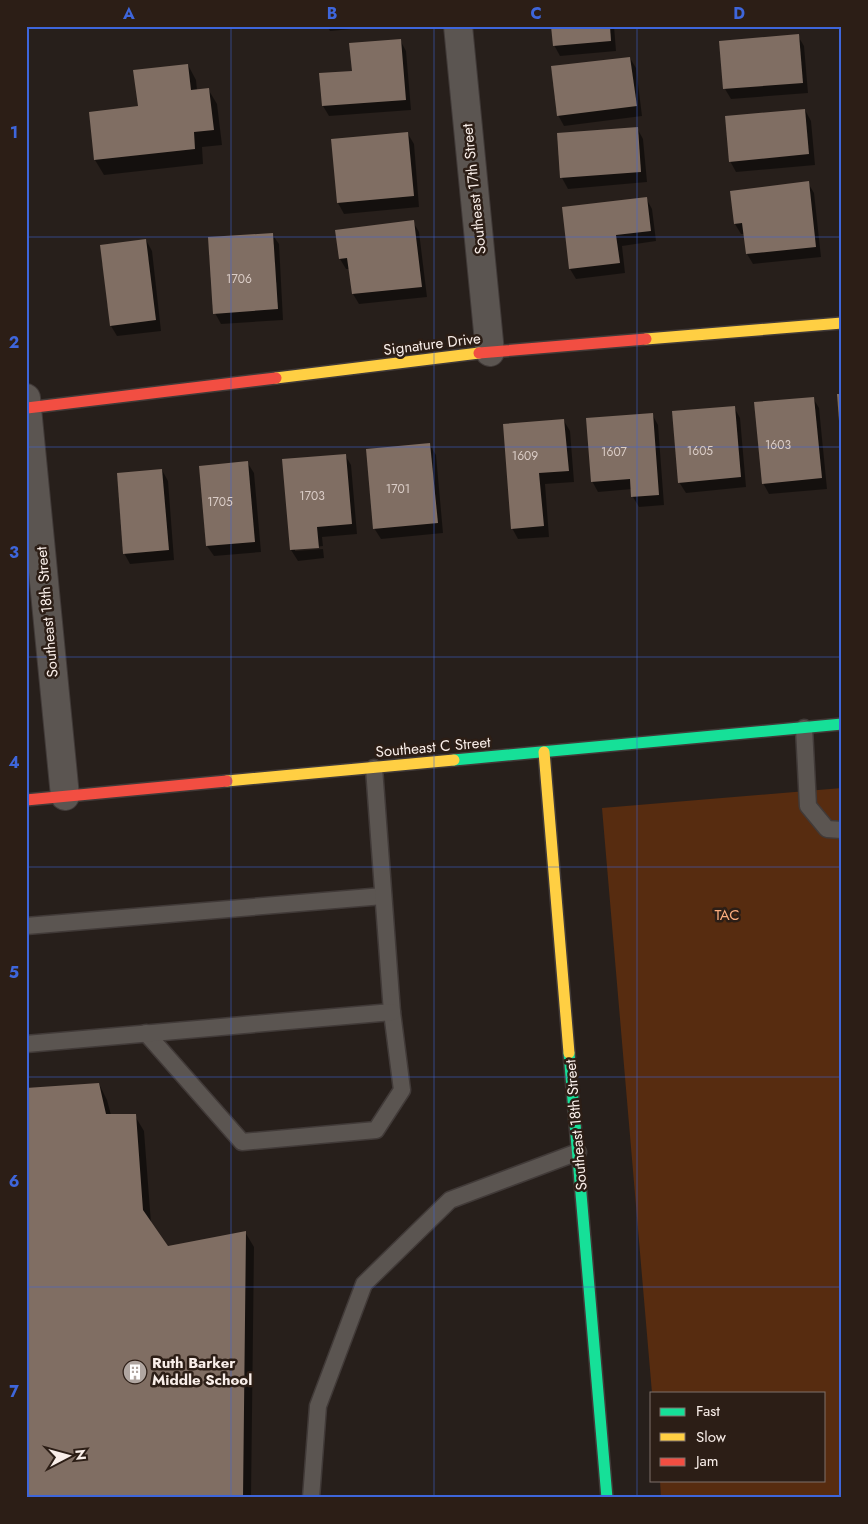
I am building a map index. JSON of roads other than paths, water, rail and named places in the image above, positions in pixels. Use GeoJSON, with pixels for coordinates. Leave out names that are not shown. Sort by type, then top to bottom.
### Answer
{"type":"FeatureCollection","features":[{"type":"Feature","properties":{"kind":"street","name":"Southeast 17th Street"},"geometry":{"type":"LineString","coordinates":[[458,26],[490,352]]}},
{"type":"Feature","properties":{"kind":"street","name":"Signature Drive"},"geometry":{"type":"LineString","coordinates":[[27,403],[490,352],[842,322]]}},
{"type":"Feature","properties":{"kind":"street","name":"Southeast 18th Street"},"geometry":{"type":"LineString","coordinates":[[27,403],[65,796]]}},
{"type":"Feature","properties":{"kind":"street","name":"Southeast C Street"},"geometry":{"type":"LineString","coordinates":[[26,800],[842,724]]}},
{"type":"Feature","properties":{"kind":"street","name":"Southeast 18th Street"},"geometry":{"type":"LineString","coordinates":[[544,752],[607,1498]]}},
{"type":"Feature","properties":{"kind":"lane"},"geometry":{"type":"LineString","coordinates":[[804,728],[808,806],[827,829],[842,830]]}},
{"type":"Feature","properties":{"kind":"lane"},"geometry":{"type":"LineString","coordinates":[[146,1033],[242,1142],[376,1130],[402,1090],[392,1012],[374,768]]}},
{"type":"Feature","properties":{"kind":"lane"},"geometry":{"type":"LineString","coordinates":[[26,926],[383,896]]}},
{"type":"Feature","properties":{"kind":"lane"},"geometry":{"type":"LineString","coordinates":[[26,1044],[392,1012]]}},
{"type":"Feature","properties":{"kind":"lane"},"geometry":{"type":"LineString","coordinates":[[311,1498],[318,1406],[364,1284],[450,1200],[578,1152]]}},
{"type":"Feature","properties":{"kind":"place","name":"Ruth Barker Middle School"},"geometry":{"type":"Point","coordinates":[135,1372]}},
{"type":"Feature","properties":{"kind":"park label","name":"TAC"},"geometry":{"type":"Point","coordinates":[727,915]}}]}
